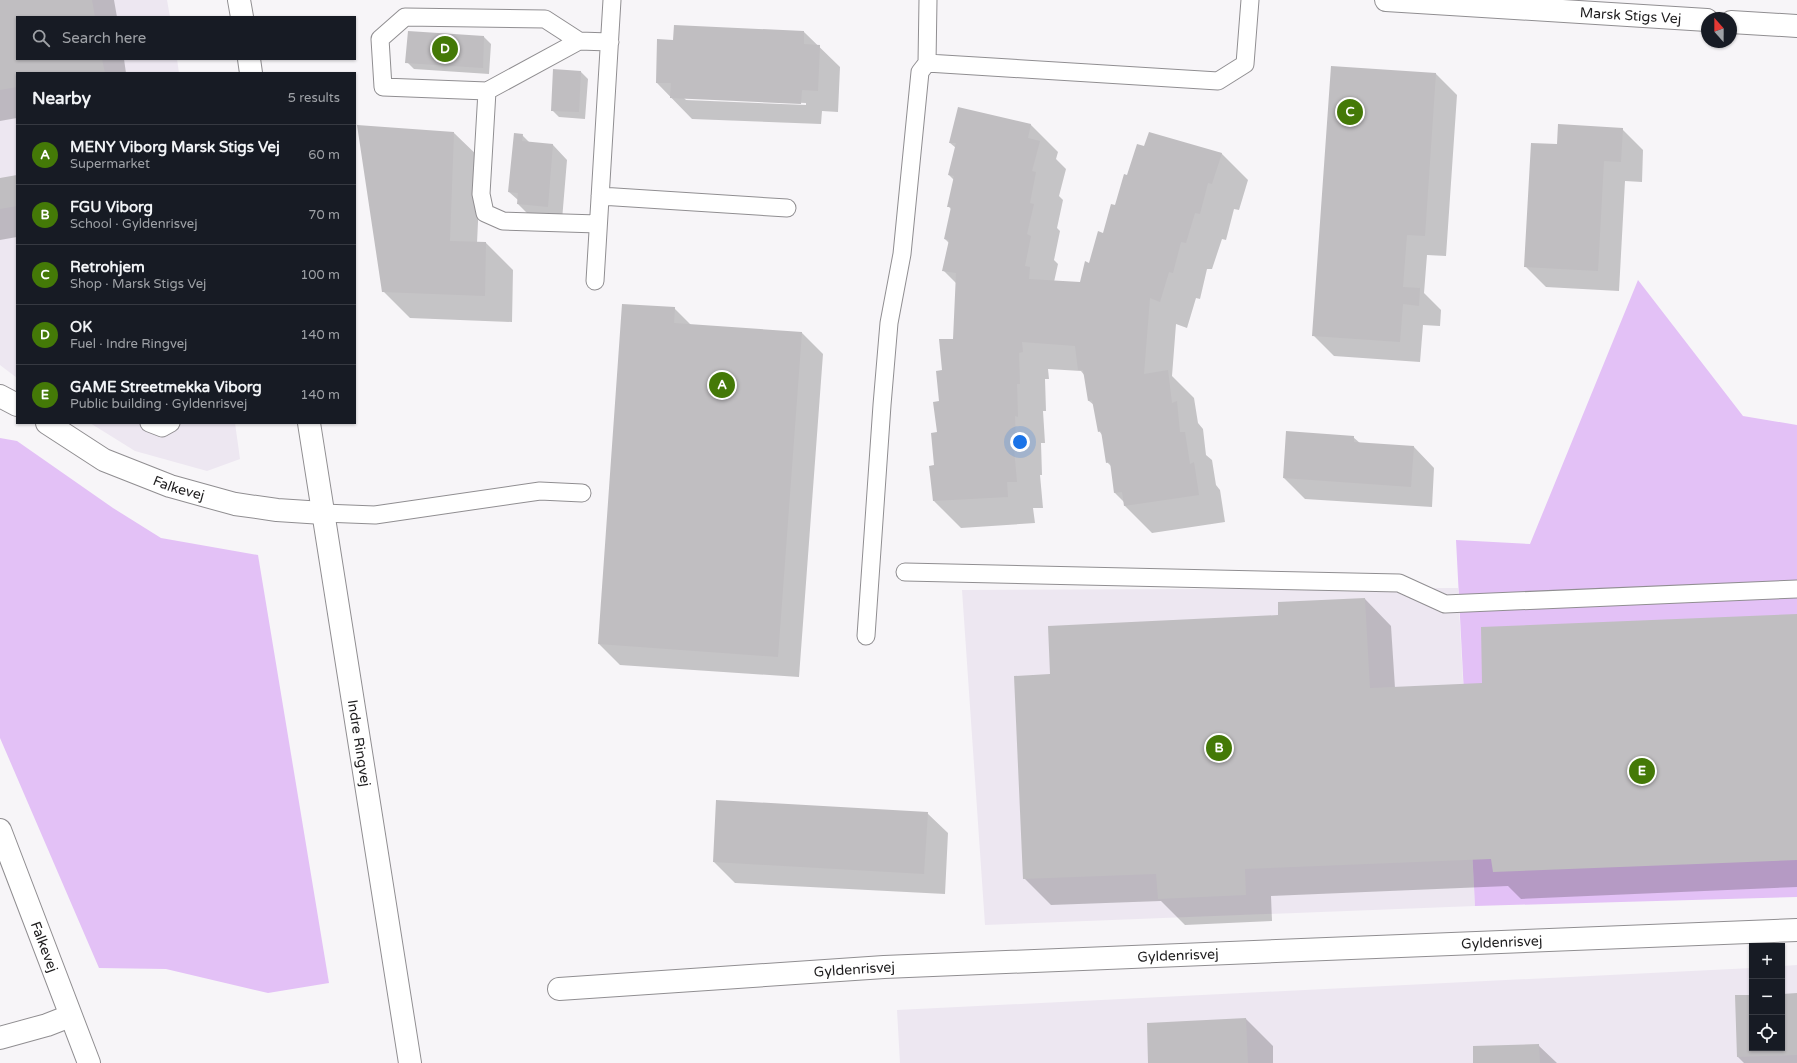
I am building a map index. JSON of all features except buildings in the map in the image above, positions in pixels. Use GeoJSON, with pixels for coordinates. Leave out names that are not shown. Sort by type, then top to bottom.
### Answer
{"type":"FeatureCollection","features":[{"type":"Feature","properties":{"kind":"street"},"geometry":{"type":"LineString","coordinates":[[239,0],[242,16]]}},
{"type":"Feature","properties":{"kind":"street","name":"Marsk Stigs Vej"},"geometry":{"type":"LineString","coordinates":[[1386,0],[1506,4],[1701,20]]}},
{"type":"Feature","properties":{"kind":"street"},"geometry":{"type":"LineString","coordinates":[[1737,22],[1797,26]]}},
{"type":"Feature","properties":{"kind":"street"},"geometry":{"type":"LineString","coordinates":[[249,60],[251,72]]}},
{"type":"Feature","properties":{"kind":"street"},"geometry":{"type":"LineString","coordinates":[[0,396],[16,404]]}},
{"type":"Feature","properties":{"kind":"street","name":"Indre Ringvej"},"geometry":{"type":"LineString","coordinates":[[310,424],[410,1063]]}},
{"type":"Feature","properties":{"kind":"street","name":"Falkevej"},"geometry":{"type":"LineString","coordinates":[[57,425],[104,460],[170,486],[236,504],[277,510],[324,513]]}},
{"type":"Feature","properties":{"kind":"street","name":"Falkevej"},"geometry":{"type":"LineString","coordinates":[[0,830],[89,1063]]}},
{"type":"Feature","properties":{"kind":"street","name":"Gyldenrisvej"},"geometry":{"type":"LineString","coordinates":[[559,989],[884,967],[1797,930]]}},
{"type":"Feature","properties":{"kind":"street"},"geometry":{"type":"LineString","coordinates":[[0,1038],[47,1025],[70,1016]]}},
{"type":"Feature","properties":{"kind":"lane"},"geometry":{"type":"LineString","coordinates":[[594,281],[612,0]]}},
{"type":"Feature","properties":{"kind":"lane"},"geometry":{"type":"LineString","coordinates":[[866,636],[878,452],[889,323],[902,254],[920,72],[927,64],[928,0]]}},
{"type":"Feature","properties":{"kind":"lane"},"geometry":{"type":"LineString","coordinates":[[927,64],[1218,81],[1245,64],[1250,0]]}},
{"type":"Feature","properties":{"kind":"lane"},"geometry":{"type":"LineString","coordinates":[[579,41],[545,18],[405,17],[380,39],[383,87],[487,91],[579,41],[610,42]]}},
{"type":"Feature","properties":{"kind":"lane"},"geometry":{"type":"LineString","coordinates":[[487,91],[481,194],[485,213],[503,222],[598,224]]}},
{"type":"Feature","properties":{"kind":"lane"},"geometry":{"type":"LineString","coordinates":[[600,196],[788,208]]}},
{"type":"Feature","properties":{"kind":"lane"},"geometry":{"type":"LineString","coordinates":[[152,424],[162,428],[169,424]]}},
{"type":"Feature","properties":{"kind":"lane"},"geometry":{"type":"LineString","coordinates":[[324,513],[375,515],[540,492],[582,493]]}},
{"type":"Feature","properties":{"kind":"lane"},"geometry":{"type":"LineString","coordinates":[[905,572],[1399,583],[1445,604],[1797,589]]}},
{"type":"Feature","properties":{"kind":"shaded area"},"geometry":{"type":"Polygon","coordinates":[[[0,0],[167,0],[170,16],[16,16],[16,60],[177,60],[179,72],[16,72],[16,377],[0,365],[0,0]]]}},
{"type":"Feature","properties":{"kind":"shaded area"},"geometry":{"type":"Polygon","coordinates":[[[1638,280],[1743,416],[1797,425],[1797,897],[1475,906],[1456,540],[1530,544],[1638,280]]]}},
{"type":"Feature","properties":{"kind":"shaded area"},"geometry":{"type":"Polygon","coordinates":[[[92,424],[235,424],[240,459],[207,471],[135,451],[92,424]]]}},
{"type":"Feature","properties":{"kind":"shaded area"},"geometry":{"type":"Polygon","coordinates":[[[0,438],[17,441],[113,508],[161,538],[258,555],[329,983],[268,993],[166,969],[99,968],[0,738],[0,438]]]}},
{"type":"Feature","properties":{"kind":"shaded area"},"geometry":{"type":"Polygon","coordinates":[[[1458,588],[1475,906],[985,925],[962,590],[1458,588]]]}},
{"type":"Feature","properties":{"kind":"shaded area"},"geometry":{"type":"Polygon","coordinates":[[[1797,965],[1797,1063],[900,1063],[897,1010],[1749,968],[1749,1051],[1785,1051],[1785,966],[1797,965]]]}},
{"type":"Feature","properties":{"kind":"place","name":"OK"},"geometry":{"type":"Point","coordinates":[445,49]}},
{"type":"Feature","properties":{"kind":"place","name":"Retrohjem"},"geometry":{"type":"Point","coordinates":[1350,112]}},
{"type":"Feature","properties":{"kind":"place","name":"MENY Viborg Marsk Stigs Vej"},"geometry":{"type":"Point","coordinates":[722,385]}},
{"type":"Feature","properties":{"kind":"place","name":"FGU Viborg"},"geometry":{"type":"Point","coordinates":[1219,748]}},
{"type":"Feature","properties":{"kind":"place","name":"GAME Streetmekka Viborg"},"geometry":{"type":"Point","coordinates":[1642,771]}}]}
